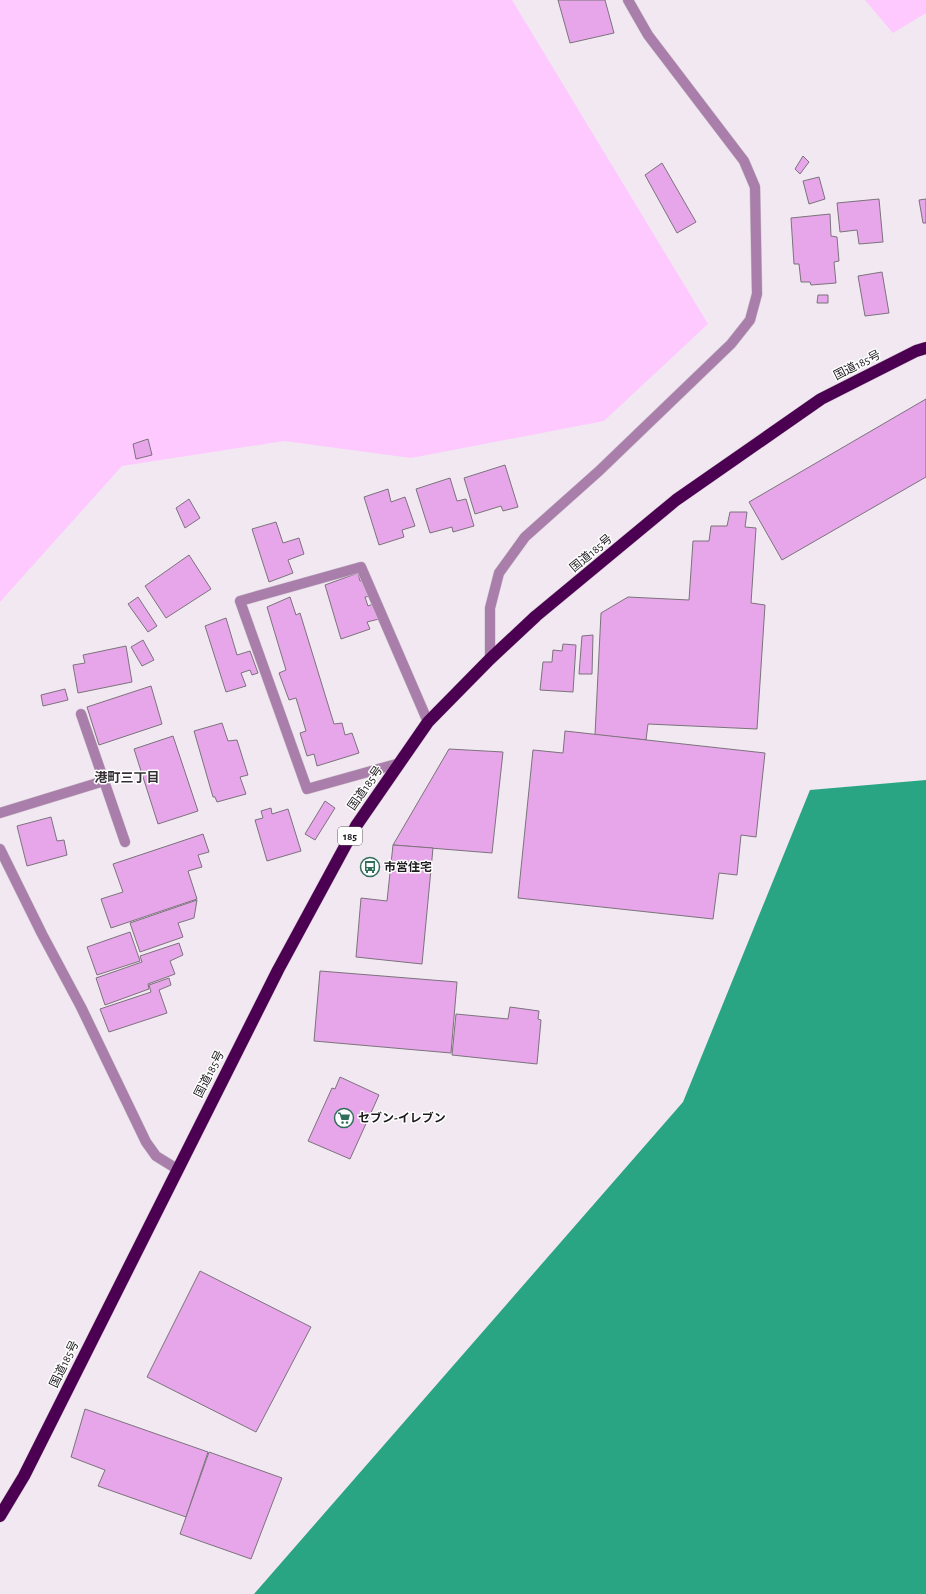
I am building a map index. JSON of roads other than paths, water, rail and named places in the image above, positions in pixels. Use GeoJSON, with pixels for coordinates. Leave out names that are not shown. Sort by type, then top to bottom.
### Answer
{"type":"FeatureCollection","features":[{"type":"Feature","properties":{"kind":"highway","name":"国道185号"},"geometry":{"type":"LineString","coordinates":[[0,1516],[24,1476],[278,970],[356,826],[428,722],[490,659],[536,616],[676,500],[821,399],[926,348]]}},
{"type":"Feature","properties":{"kind":"street"},"geometry":{"type":"LineString","coordinates":[[490,659],[490,608],[499,573],[525,537],[599,471],[731,344],[750,320],[756,294],[755,187],[750,174],[744,161],[648,35],[628,0]]}},
{"type":"Feature","properties":{"kind":"street"},"geometry":{"type":"LineString","coordinates":[[400,763],[307,788],[240,601],[361,567],[428,722]]}},
{"type":"Feature","properties":{"kind":"street"},"geometry":{"type":"LineString","coordinates":[[81,714],[125,842]]}},
{"type":"Feature","properties":{"kind":"street"},"geometry":{"type":"LineString","coordinates":[[0,814],[104,781]]}},
{"type":"Feature","properties":{"kind":"street"},"geometry":{"type":"LineString","coordinates":[[0,849],[42,934],[82,1007],[146,1142],[156,1156],[177,1169]]}},
{"type":"Feature","properties":{"kind":"place","name":"市営住宅"},"geometry":{"type":"Point","coordinates":[370,867]}},
{"type":"Feature","properties":{"kind":"place","name":"セブン-イレブン"},"geometry":{"type":"Point","coordinates":[344,1118]}},
{"type":"Feature","properties":{"kind":"district","name":"港町三丁目"},"geometry":{"type":"Point","coordinates":[127,777]}}]}
